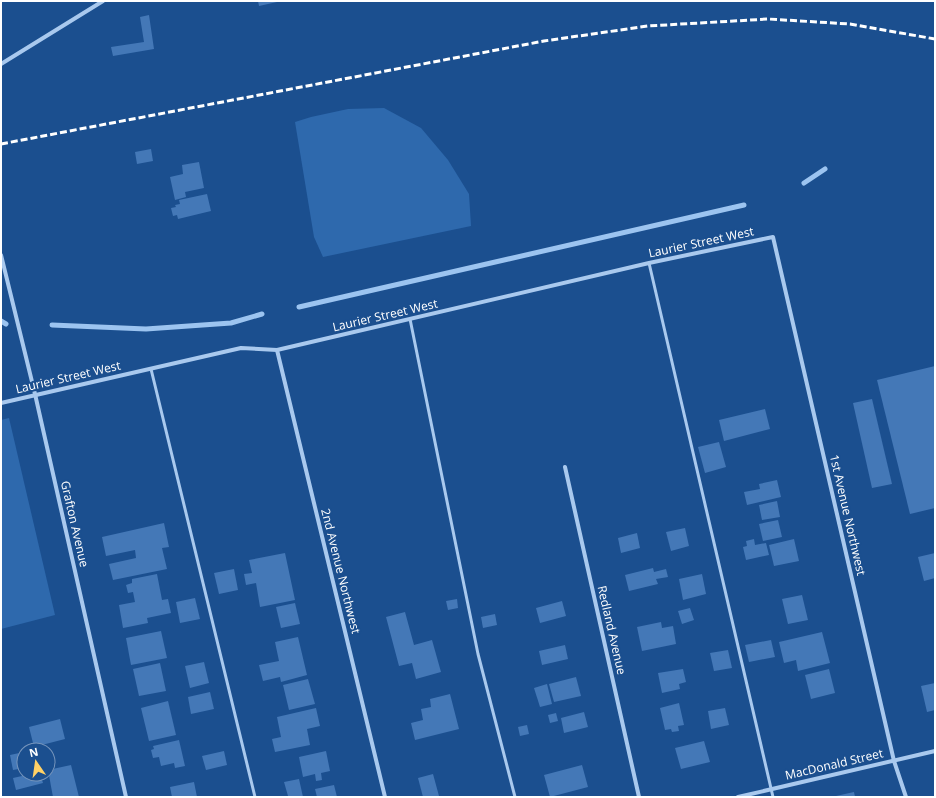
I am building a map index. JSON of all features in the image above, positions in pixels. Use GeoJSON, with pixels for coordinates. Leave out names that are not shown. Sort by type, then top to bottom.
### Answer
{"type":"FeatureCollection","features":[{"type":"Feature","properties":{"kind":"street"},"geometry":{"type":"LineString","coordinates":[[1,64],[103,1]]}},
{"type":"Feature","properties":{"kind":"street","name":"Laurier Street West"},"geometry":{"type":"LineString","coordinates":[[1,402],[241,348],[277,350],[649,263],[773,237]]}},
{"type":"Feature","properties":{"kind":"street","name":"1st Avenue Northwest"},"geometry":{"type":"LineString","coordinates":[[773,237],[894,761],[906,797]]}},
{"type":"Feature","properties":{"kind":"street","name":"Grafton Avenue"},"geometry":{"type":"LineString","coordinates":[[1,255],[35,394],[126,797]]}},
{"type":"Feature","properties":{"kind":"street","name":"2nd Avenue Northwest"},"geometry":{"type":"LineString","coordinates":[[277,350],[385,797]]}},
{"type":"Feature","properties":{"kind":"street","name":"Redland Avenue"},"geometry":{"type":"LineString","coordinates":[[565,467],[639,797]]}},
{"type":"Feature","properties":{"kind":"street","name":"MacDonald Street"},"geometry":{"type":"LineString","coordinates":[[738,797],[935,751]]}},
{"type":"Feature","properties":{"kind":"lane"},"geometry":{"type":"LineString","coordinates":[[649,263],[773,797]]}},
{"type":"Feature","properties":{"kind":"lane"},"geometry":{"type":"LineString","coordinates":[[410,319],[478,654],[515,797]]}},
{"type":"Feature","properties":{"kind":"lane"},"geometry":{"type":"LineString","coordinates":[[151,368],[255,797]]}},
{"type":"Feature","properties":{"kind":"shaded area"},"geometry":{"type":"Polygon","coordinates":[[[384,108],[421,128],[448,160],[469,194],[471,226],[323,257],[314,237],[295,122],[348,109],[384,108]]]}},
{"type":"Feature","properties":{"kind":"shaded area"},"geometry":{"type":"Polygon","coordinates":[[[9,418],[55,615],[1,629],[1,420],[9,418]]]}},
{"type":"Feature","properties":{"kind":"building"},"geometry":{"type":"Polygon","coordinates":[[[258,1],[277,1],[277,2],[259,6],[258,1]]]}},
{"type":"Feature","properties":{"kind":"building"},"geometry":{"type":"Polygon","coordinates":[[[149,15],[154,49],[113,56],[111,47],[144,42],[140,17],[149,15]]]}},
{"type":"Feature","properties":{"kind":"building"},"geometry":{"type":"Polygon","coordinates":[[[151,149],[153,161],[137,164],[135,152],[151,149]]]}},
{"type":"Feature","properties":{"kind":"building"},"geometry":{"type":"Polygon","coordinates":[[[199,162],[204,188],[185,192],[186,197],[175,200],[170,177],[183,174],[182,165],[199,162]]]}},
{"type":"Feature","properties":{"kind":"building"},"geometry":{"type":"Polygon","coordinates":[[[207,194],[211,211],[178,219],[177,215],[173,216],[171,208],[180,204],[179,200],[207,194]]]}},
{"type":"Feature","properties":{"kind":"building"},"geometry":{"type":"Polygon","coordinates":[[[935,366],[935,508],[910,514],[877,380],[935,366]]]}},
{"type":"Feature","properties":{"kind":"building"},"geometry":{"type":"Polygon","coordinates":[[[872,399],[892,484],[872,488],[853,403],[872,399]]]}},
{"type":"Feature","properties":{"kind":"building"},"geometry":{"type":"Polygon","coordinates":[[[765,409],[770,429],[724,441],[719,420],[765,409]]]}},
{"type":"Feature","properties":{"kind":"building"},"geometry":{"type":"Polygon","coordinates":[[[719,442],[726,467],[705,473],[698,447],[719,442]]]}},
{"type":"Feature","properties":{"kind":"building"},"geometry":{"type":"Polygon","coordinates":[[[777,480],[781,497],[747,505],[744,492],[760,489],[759,484],[777,480]]]}},
{"type":"Feature","properties":{"kind":"building"},"geometry":{"type":"Polygon","coordinates":[[[777,501],[780,517],[762,520],[759,505],[777,501]]]}},
{"type":"Feature","properties":{"kind":"building"},"geometry":{"type":"Polygon","coordinates":[[[778,520],[782,537],[763,541],[759,524],[778,520]]]}},
{"type":"Feature","properties":{"kind":"building"},"geometry":{"type":"Polygon","coordinates":[[[164,523],[169,547],[162,548],[167,569],[113,580],[109,564],[136,558],[135,550],[106,556],[102,537],[164,523]]]}},
{"type":"Feature","properties":{"kind":"building"},"geometry":{"type":"Polygon","coordinates":[[[685,528],[689,546],[671,551],[666,532],[685,528]]]}},
{"type":"Feature","properties":{"kind":"building"},"geometry":{"type":"Polygon","coordinates":[[[637,533],[640,548],[621,553],[618,538],[637,533]]]}},
{"type":"Feature","properties":{"kind":"building"},"geometry":{"type":"Polygon","coordinates":[[[754,539],[755,545],[766,543],[769,555],[746,560],[743,547],[747,546],[746,541],[754,539]]]}},
{"type":"Feature","properties":{"kind":"building"},"geometry":{"type":"Polygon","coordinates":[[[794,539],[799,561],[774,566],[769,545],[794,539]]]}},
{"type":"Feature","properties":{"kind":"building"},"geometry":{"type":"Polygon","coordinates":[[[285,553],[295,600],[260,607],[256,583],[246,585],[244,574],[252,573],[249,560],[285,553]]]}},
{"type":"Feature","properties":{"kind":"building"},"geometry":{"type":"Polygon","coordinates":[[[935,553],[935,578],[924,581],[918,557],[935,553]]]}},
{"type":"Feature","properties":{"kind":"building"},"geometry":{"type":"Polygon","coordinates":[[[653,568],[654,572],[666,569],[668,577],[656,579],[658,584],[629,591],[625,575],[653,568]]]}},
{"type":"Feature","properties":{"kind":"building"},"geometry":{"type":"Polygon","coordinates":[[[234,569],[238,590],[219,594],[214,573],[234,569]]]}},
{"type":"Feature","properties":{"kind":"building"},"geometry":{"type":"Polygon","coordinates":[[[157,574],[162,600],[168,599],[171,613],[147,618],[148,623],[123,628],[119,605],[135,602],[133,592],[128,593],[126,585],[132,583],[132,579],[157,574]]]}},
{"type":"Feature","properties":{"kind":"building"},"geometry":{"type":"Polygon","coordinates":[[[702,574],[706,594],[683,600],[679,579],[702,574]]]}},
{"type":"Feature","properties":{"kind":"building"},"geometry":{"type":"Polygon","coordinates":[[[802,595],[808,620],[788,624],[782,599],[802,595]]]}},
{"type":"Feature","properties":{"kind":"building"},"geometry":{"type":"Polygon","coordinates":[[[195,598],[200,619],[180,623],[176,602],[195,598]]]}},
{"type":"Feature","properties":{"kind":"building"},"geometry":{"type":"Polygon","coordinates":[[[457,599],[458,608],[448,610],[446,601],[457,599]]]}},
{"type":"Feature","properties":{"kind":"building"},"geometry":{"type":"Polygon","coordinates":[[[562,601],[566,616],[540,623],[536,608],[562,601]]]}},
{"type":"Feature","properties":{"kind":"building"},"geometry":{"type":"Polygon","coordinates":[[[295,603],[300,624],[281,628],[276,607],[295,603]]]}},
{"type":"Feature","properties":{"kind":"building"},"geometry":{"type":"Polygon","coordinates":[[[690,608],[694,620],[682,624],[678,611],[690,608]]]}},
{"type":"Feature","properties":{"kind":"building"},"geometry":{"type":"Polygon","coordinates":[[[405,612],[414,645],[432,640],[441,672],[416,679],[412,663],[399,666],[386,617],[405,612]]]}},
{"type":"Feature","properties":{"kind":"building"},"geometry":{"type":"Polygon","coordinates":[[[495,614],[497,625],[483,628],[481,617],[495,614]]]}},
{"type":"Feature","properties":{"kind":"building"},"geometry":{"type":"Polygon","coordinates":[[[661,622],[662,628],[673,626],[676,644],[642,651],[637,627],[661,622]]]}},
{"type":"Feature","properties":{"kind":"building"},"geometry":{"type":"Polygon","coordinates":[[[161,631],[167,658],[131,665],[126,638],[161,631]]]}},
{"type":"Feature","properties":{"kind":"building"},"geometry":{"type":"Polygon","coordinates":[[[822,632],[830,663],[798,671],[796,660],[784,663],[779,642],[822,632]]]}},
{"type":"Feature","properties":{"kind":"building"},"geometry":{"type":"Polygon","coordinates":[[[298,637],[307,675],[281,682],[280,677],[263,681],[259,665],[279,661],[275,642],[298,637]]]}},
{"type":"Feature","properties":{"kind":"building"},"geometry":{"type":"Polygon","coordinates":[[[771,640],[775,657],[749,662],[745,645],[771,640]]]}},
{"type":"Feature","properties":{"kind":"building"},"geometry":{"type":"Polygon","coordinates":[[[565,645],[568,659],[542,665],[539,651],[565,645]]]}},
{"type":"Feature","properties":{"kind":"building"},"geometry":{"type":"Polygon","coordinates":[[[728,650],[732,668],[714,671],[710,653],[728,650]]]}},
{"type":"Feature","properties":{"kind":"building"},"geometry":{"type":"Polygon","coordinates":[[[204,662],[209,683],[190,688],[185,666],[204,662]]]}},
{"type":"Feature","properties":{"kind":"building"},"geometry":{"type":"Polygon","coordinates":[[[160,663],[166,691],[139,696],[133,669],[160,663]]]}},
{"type":"Feature","properties":{"kind":"building"},"geometry":{"type":"Polygon","coordinates":[[[683,669],[686,682],[679,684],[680,689],[662,693],[658,673],[683,669]]]}},
{"type":"Feature","properties":{"kind":"building"},"geometry":{"type":"Polygon","coordinates":[[[829,669],[835,693],[811,699],[805,675],[829,669]]]}},
{"type":"Feature","properties":{"kind":"building"},"geometry":{"type":"Polygon","coordinates":[[[576,677],[581,696],[554,702],[549,684],[576,677]]]}},
{"type":"Feature","properties":{"kind":"building"},"geometry":{"type":"Polygon","coordinates":[[[308,679],[315,704],[289,710],[283,685],[308,679]]]}},
{"type":"Feature","properties":{"kind":"building"},"geometry":{"type":"Polygon","coordinates":[[[935,683],[935,710],[927,712],[921,686],[935,683]]]}},
{"type":"Feature","properties":{"kind":"building"},"geometry":{"type":"Polygon","coordinates":[[[547,684],[552,704],[540,707],[534,688],[547,684]]]}},
{"type":"Feature","properties":{"kind":"building"},"geometry":{"type":"Polygon","coordinates":[[[210,692],[214,709],[191,714],[188,697],[210,692]]]}},
{"type":"Feature","properties":{"kind":"building"},"geometry":{"type":"Polygon","coordinates":[[[450,694],[459,729],[415,740],[411,723],[423,720],[421,709],[431,707],[430,699],[450,694]]]}},
{"type":"Feature","properties":{"kind":"building"},"geometry":{"type":"Polygon","coordinates":[[[168,701],[176,735],[149,741],[141,708],[168,701]]]}},
{"type":"Feature","properties":{"kind":"building"},"geometry":{"type":"Polygon","coordinates":[[[679,703],[684,725],[678,726],[679,731],[672,732],[671,729],[665,730],[660,708],[679,703]]]}},
{"type":"Feature","properties":{"kind":"building"},"geometry":{"type":"Polygon","coordinates":[[[316,708],[320,726],[307,729],[310,745],[275,752],[272,739],[281,737],[277,717],[316,708]]]}},
{"type":"Feature","properties":{"kind":"building"},"geometry":{"type":"Polygon","coordinates":[[[725,708],[729,725],[711,729],[708,711],[725,708]]]}},
{"type":"Feature","properties":{"kind":"building"},"geometry":{"type":"Polygon","coordinates":[[[584,712],[588,727],[564,733],[561,718],[584,712]]]}},
{"type":"Feature","properties":{"kind":"building"},"geometry":{"type":"Polygon","coordinates":[[[556,713],[558,721],[550,723],[548,715],[556,713]]]}},
{"type":"Feature","properties":{"kind":"building"},"geometry":{"type":"Polygon","coordinates":[[[60,719],[65,739],[53,742],[33,742],[29,727],[60,719]]]}},
{"type":"Feature","properties":{"kind":"building"},"geometry":{"type":"Polygon","coordinates":[[[527,725],[529,734],[520,736],[518,727],[527,725]]]}},
{"type":"Feature","properties":{"kind":"building"},"geometry":{"type":"Polygon","coordinates":[[[179,740],[185,766],[175,768],[174,763],[161,766],[159,757],[153,758],[151,750],[154,749],[153,746],[179,740]]]}},
{"type":"Feature","properties":{"kind":"building"},"geometry":{"type":"Polygon","coordinates":[[[704,741],[710,762],[681,769],[675,748],[704,741]]]}},
{"type":"Feature","properties":{"kind":"building"},"geometry":{"type":"Polygon","coordinates":[[[224,751],[227,765],[206,770],[202,756],[224,751]]]}},
{"type":"Feature","properties":{"kind":"building"},"geometry":{"type":"Polygon","coordinates":[[[326,751],[330,771],[321,773],[322,780],[316,781],[315,774],[303,777],[299,757],[326,751]]]}},
{"type":"Feature","properties":{"kind":"building"},"geometry":{"type":"Polygon","coordinates":[[[16,754],[16,769],[13,770],[10,755],[16,754]]]}},
{"type":"Feature","properties":{"kind":"building"},"geometry":{"type":"Polygon","coordinates":[[[71,765],[79,797],[53,797],[50,782],[56,782],[56,768],[71,765]]]}},
{"type":"Feature","properties":{"kind":"building"},"geometry":{"type":"Polygon","coordinates":[[[582,765],[588,787],[550,797],[544,775],[582,765]]]}},
{"type":"Feature","properties":{"kind":"building"},"geometry":{"type":"Polygon","coordinates":[[[433,774],[439,796],[423,797],[418,778],[433,774]]]}},
{"type":"Feature","properties":{"kind":"building"},"geometry":{"type":"Polygon","coordinates":[[[16,777],[16,782],[43,783],[16,790],[13,778],[16,777]]]}},
{"type":"Feature","properties":{"kind":"building"},"geometry":{"type":"Polygon","coordinates":[[[299,779],[303,797],[284,797],[288,796],[284,782],[299,779]]]}},
{"type":"Feature","properties":{"kind":"building"},"geometry":{"type":"Polygon","coordinates":[[[194,782],[197,797],[172,797],[170,787],[194,782]]]}},
{"type":"Feature","properties":{"kind":"building"},"geometry":{"type":"Polygon","coordinates":[[[334,785],[337,797],[317,797],[315,789],[334,785]]]}},
{"type":"Feature","properties":{"kind":"building"},"geometry":{"type":"Polygon","coordinates":[[[854,792],[855,797],[836,797],[836,796],[854,792]]]}},
{"type":"Feature","properties":{"kind":"waterway"},"geometry":{"type":"LineString","coordinates":[[804,183],[825,169]]}},
{"type":"Feature","properties":{"kind":"waterway"},"geometry":{"type":"LineString","coordinates":[[299,307],[744,205]]}},
{"type":"Feature","properties":{"kind":"waterway"},"geometry":{"type":"LineString","coordinates":[[52,325],[146,329],[231,323],[262,314]]}},
{"type":"Feature","properties":{"kind":"waterway"},"geometry":{"type":"LineString","coordinates":[[1,321],[6,324]]}},
{"type":"Feature","properties":{"kind":"railway"},"geometry":{"type":"LineString","coordinates":[[1,144],[544,41],[648,26],[768,19],[850,24],[935,39]]}}]}
